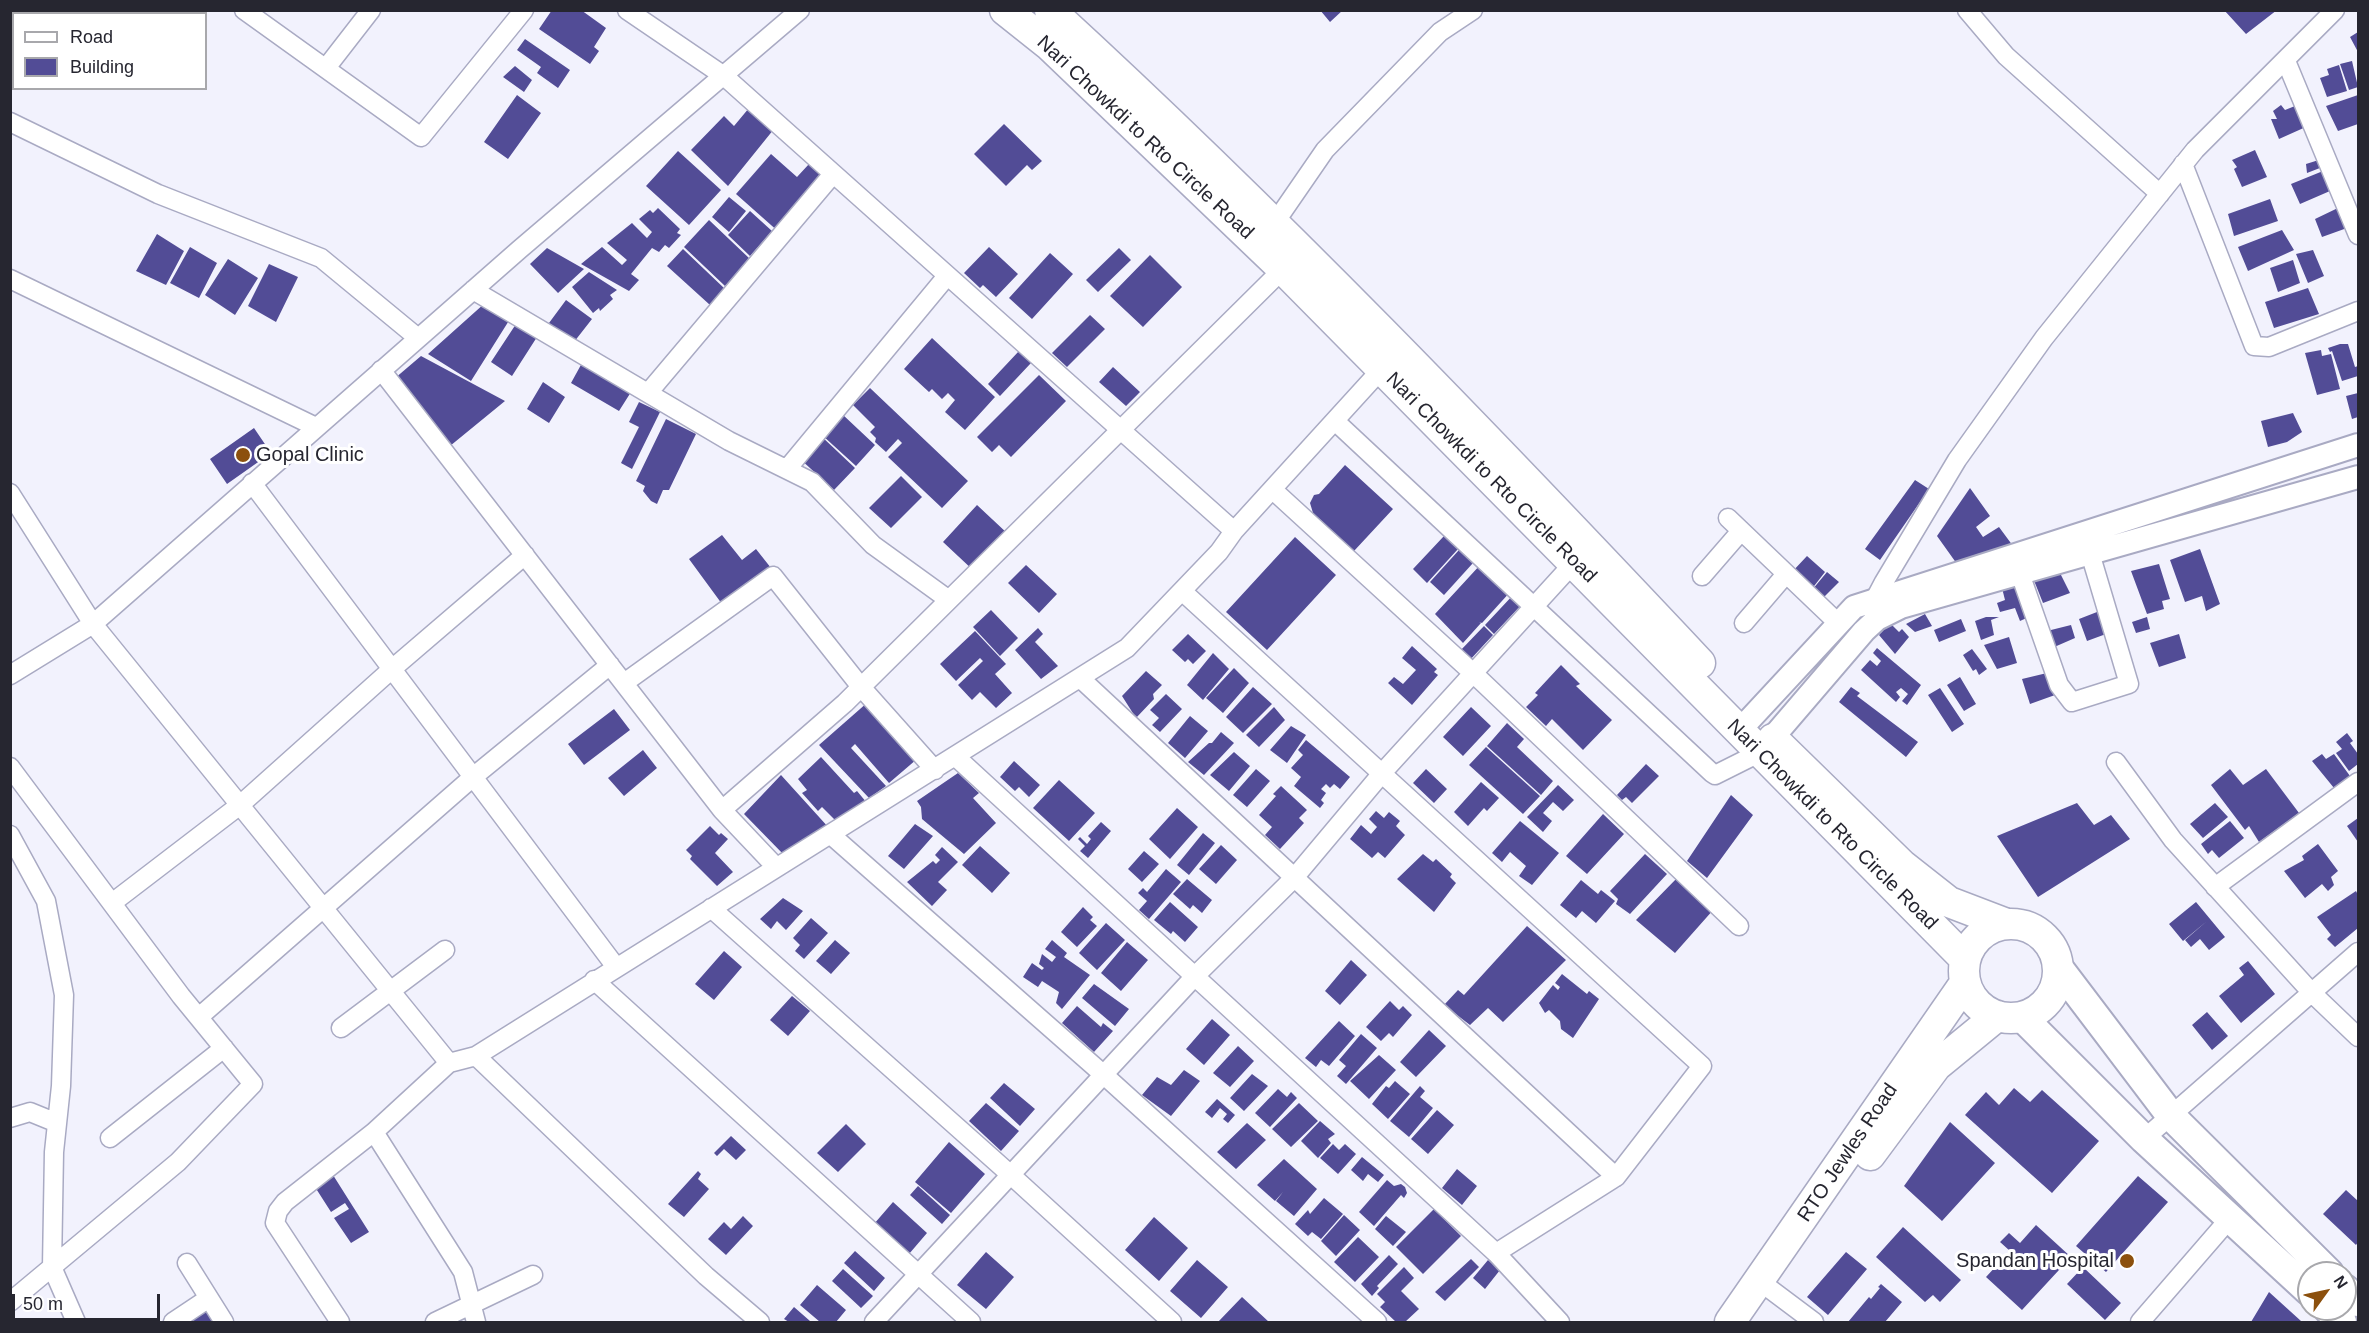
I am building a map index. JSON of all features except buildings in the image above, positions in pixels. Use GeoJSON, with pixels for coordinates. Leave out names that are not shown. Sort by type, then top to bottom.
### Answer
{"type":"FeatureCollection","features":[{"type":"Feature","properties":{"kind":"highway","name":"Nari Chowkdi to Rto Circle Road"},"geometry":{"type":"LineString","coordinates":[[1005,10],[1049,45],[1283,270],[1390,359],[1582,554],[1745,725],[1755,752],[1834,813],[1895,873],[1965,971]]}},
{"type":"Feature","properties":{"kind":"highway"},"geometry":{"type":"LineString","coordinates":[[1050,10],[1134,87],[1274,224],[1390,359]]}},
{"type":"Feature","properties":{"kind":"highway"},"geometry":{"type":"LineString","coordinates":[[1895,873],[1949,902],[2004,923]]}},
{"type":"Feature","properties":{"kind":"highway"},"geometry":{"type":"LineString","coordinates":[[2004,923],[2019,923],[2034,929],[2046,939],[2055,952],[2058,967],[2057,982],[2051,996],[2041,1008],[2009,1016],[1982,1009],[1971,997],[1965,971],[1976,938],[1989,928],[2004,923]]}},
{"type":"Feature","properties":{"kind":"highway","name":"RTO Jewles Road"},"geometry":{"type":"LineString","coordinates":[[1730,1323],[1965,971]]}},
{"type":"Feature","properties":{"kind":"highway","name":"RTO Jewles Road"},"geometry":{"type":"LineString","coordinates":[[1746,1323],[1936,1066],[2009,1016]]}},
{"type":"Feature","properties":{"kind":"main road"},"geometry":{"type":"LineString","coordinates":[[2058,967],[2171,1116],[2317,1261]]}},
{"type":"Feature","properties":{"kind":"main road"},"geometry":{"type":"LineString","coordinates":[[2009,1016],[2297,1280]]}},
{"type":"Feature","properties":{"kind":"street"},"geometry":{"type":"LineString","coordinates":[[244,10],[421,137],[524,10]]}},
{"type":"Feature","properties":{"kind":"street"},"geometry":{"type":"LineString","coordinates":[[326,68],[370,10]]}},
{"type":"Feature","properties":{"kind":"street"},"geometry":{"type":"LineString","coordinates":[[627,10],[724,76],[1119,431],[1234,531]]}},
{"type":"Feature","properties":{"kind":"street"},"geometry":{"type":"LineString","coordinates":[[10,675],[93,624],[473,290],[800,10]]}},
{"type":"Feature","properties":{"kind":"street"},"geometry":{"type":"LineString","coordinates":[[1274,224],[1325,150],[1440,32],[1473,10]]}},
{"type":"Feature","properties":{"kind":"street"},"geometry":{"type":"LineString","coordinates":[[1967,10],[2006,56],[2160,194]]}},
{"type":"Feature","properties":{"kind":"street"},"geometry":{"type":"LineString","coordinates":[[1335,421],[1533,608],[1715,775],[1755,752],[1875,610],[1957,460],[2044,338],[2183,164],[2335,10]]}},
{"type":"Feature","properties":{"kind":"street"},"geometry":{"type":"LineString","coordinates":[[2286,61],[2358,235]]}},
{"type":"Feature","properties":{"kind":"street"},"geometry":{"type":"LineString","coordinates":[[10,122],[158,194],[321,258],[418,338]]}},
{"type":"Feature","properties":{"kind":"street"},"geometry":{"type":"LineString","coordinates":[[2183,164],[2254,346],[2269,347],[2358,311]]}},
{"type":"Feature","properties":{"kind":"street"},"geometry":{"type":"LineString","coordinates":[[648,393],[833,174]]}},
{"type":"Feature","properties":{"kind":"street"},"geometry":{"type":"LineString","coordinates":[[722,810],[861,687],[1283,270]]}},
{"type":"Feature","properties":{"kind":"street"},"geometry":{"type":"LineString","coordinates":[[787,469],[947,276]]}},
{"type":"Feature","properties":{"kind":"street"},"geometry":{"type":"LineString","coordinates":[[10,279],[316,427]]}},
{"type":"Feature","properties":{"kind":"street"},"geometry":{"type":"LineString","coordinates":[[473,290],[729,441],[813,482],[873,544],[949,600]]}},
{"type":"Feature","properties":{"kind":"street"},"geometry":{"type":"LineString","coordinates":[[340,1323],[275,1223],[278,1211],[285,1202],[374,1132],[449,1063],[476,1056],[1127,648],[1219,552],[1234,531],[1390,359]]}},
{"type":"Feature","properties":{"kind":"street"},"geometry":{"type":"LineString","coordinates":[[381,370],[722,810],[776,867]]}},
{"type":"Feature","properties":{"kind":"street"},"geometry":{"type":"LineString","coordinates":[[1745,725],[1854,607],[1875,610],[1901,607],[2261,476],[2358,445]]}},
{"type":"Feature","properties":{"kind":"street"},"geometry":{"type":"LineString","coordinates":[[2261,476],[2269,504]]}},
{"type":"Feature","properties":{"kind":"street"},"geometry":{"type":"LineString","coordinates":[[2016,564],[2090,553],[2358,477]]}},
{"type":"Feature","properties":{"kind":"street"},"geometry":{"type":"LineString","coordinates":[[252,483],[616,967]]}},
{"type":"Feature","properties":{"kind":"street"},"geometry":{"type":"LineString","coordinates":[[1273,490],[1473,674],[1739,926]]}},
{"type":"Feature","properties":{"kind":"street"},"geometry":{"type":"LineString","coordinates":[[10,493],[93,624],[449,1063]]}},
{"type":"Feature","properties":{"kind":"street"},"geometry":{"type":"LineString","coordinates":[[1702,576],[1734,525],[1839,624]]}},
{"type":"Feature","properties":{"kind":"street"},"geometry":{"type":"LineString","coordinates":[[2016,564],[2059,685],[2072,702],[2129,684],[2090,553]]}},
{"type":"Feature","properties":{"kind":"street"},"geometry":{"type":"LineString","coordinates":[[874,1323],[1196,975],[1294,878],[1383,772],[1582,554]]}},
{"type":"Feature","properties":{"kind":"street"},"geometry":{"type":"LineString","coordinates":[[112,903],[240,805],[392,669],[525,555]]}},
{"type":"Feature","properties":{"kind":"street"},"geometry":{"type":"LineString","coordinates":[[1744,623],[1786,574]]}},
{"type":"Feature","properties":{"kind":"street"},"geometry":{"type":"LineString","coordinates":[[624,683],[773,576],[861,687],[935,770]]}},
{"type":"Feature","properties":{"kind":"street"},"geometry":{"type":"LineString","coordinates":[[1182,591],[1383,772],[1702,1066],[1616,1177],[1496,1253]]}},
{"type":"Feature","properties":{"kind":"street"},"geometry":{"type":"LineString","coordinates":[[199,1017],[473,777],[610,665]]}},
{"type":"Feature","properties":{"kind":"street"},"geometry":{"type":"LineString","coordinates":[[1080,678],[1616,1177]]}},
{"type":"Feature","properties":{"kind":"street"},"geometry":{"type":"LineString","coordinates":[[956,757],[1196,975],[1496,1253],[1560,1323]]}},
{"type":"Feature","properties":{"kind":"street"},"geometry":{"type":"LineString","coordinates":[[2116,762],[2173,840],[2312,993],[2357,1033]]}},
{"type":"Feature","properties":{"kind":"street"},"geometry":{"type":"LineString","coordinates":[[10,767],[199,1017],[253,1084],[178,1162],[10,1302]]}},
{"type":"Feature","properties":{"kind":"street"},"geometry":{"type":"LineString","coordinates":[[2215,887],[2358,782]]}},
{"type":"Feature","properties":{"kind":"street"},"geometry":{"type":"LineString","coordinates":[[830,834],[1104,1075],[1377,1323]]}},
{"type":"Feature","properties":{"kind":"street"},"geometry":{"type":"LineString","coordinates":[[10,835],[46,902],[64,995],[52,1267],[76,1318]]}},
{"type":"Feature","properties":{"kind":"street"},"geometry":{"type":"LineString","coordinates":[[711,908],[1012,1176],[1172,1323]]}},
{"type":"Feature","properties":{"kind":"street"},"geometry":{"type":"LineString","coordinates":[[341,1028],[445,950]]}},
{"type":"Feature","properties":{"kind":"street"},"geometry":{"type":"LineString","coordinates":[[2144,1139],[2358,952]]}},
{"type":"Feature","properties":{"kind":"street"},"geometry":{"type":"LineString","coordinates":[[594,980],[971,1323]]}},
{"type":"Feature","properties":{"kind":"street"},"geometry":{"type":"LineString","coordinates":[[110,1138],[224,1048]]}},
{"type":"Feature","properties":{"kind":"street"},"geometry":{"type":"LineString","coordinates":[[476,1056],[706,1276],[760,1323]]}},
{"type":"Feature","properties":{"kind":"street"},"geometry":{"type":"LineString","coordinates":[[10,1118],[30,1113],[57,1124]]}},
{"type":"Feature","properties":{"kind":"street"},"geometry":{"type":"LineString","coordinates":[[374,1132],[463,1272],[474,1315]]}},
{"type":"Feature","properties":{"kind":"street"},"geometry":{"type":"LineString","coordinates":[[2140,1323],[2230,1217]]}},
{"type":"Feature","properties":{"kind":"street"},"geometry":{"type":"LineString","coordinates":[[187,1263],[224,1323]]}},
{"type":"Feature","properties":{"kind":"street"},"geometry":{"type":"LineString","coordinates":[[435,1323],[474,1315],[533,1275]]}},
{"type":"Feature","properties":{"kind":"street"},"geometry":{"type":"LineString","coordinates":[[1770,1289],[1814,1323]]}},
{"type":"Feature","properties":{"kind":"street"},"geometry":{"type":"LineString","coordinates":[[173,1323],[209,1298]]}},
{"type":"Feature","properties":{"kind":"place","name":"Gopal Clinic"},"geometry":{"type":"Point","coordinates":[243,455]}},
{"type":"Feature","properties":{"kind":"place","name":"Spandan Hospital"},"geometry":{"type":"Point","coordinates":[2127,1261]}}]}
